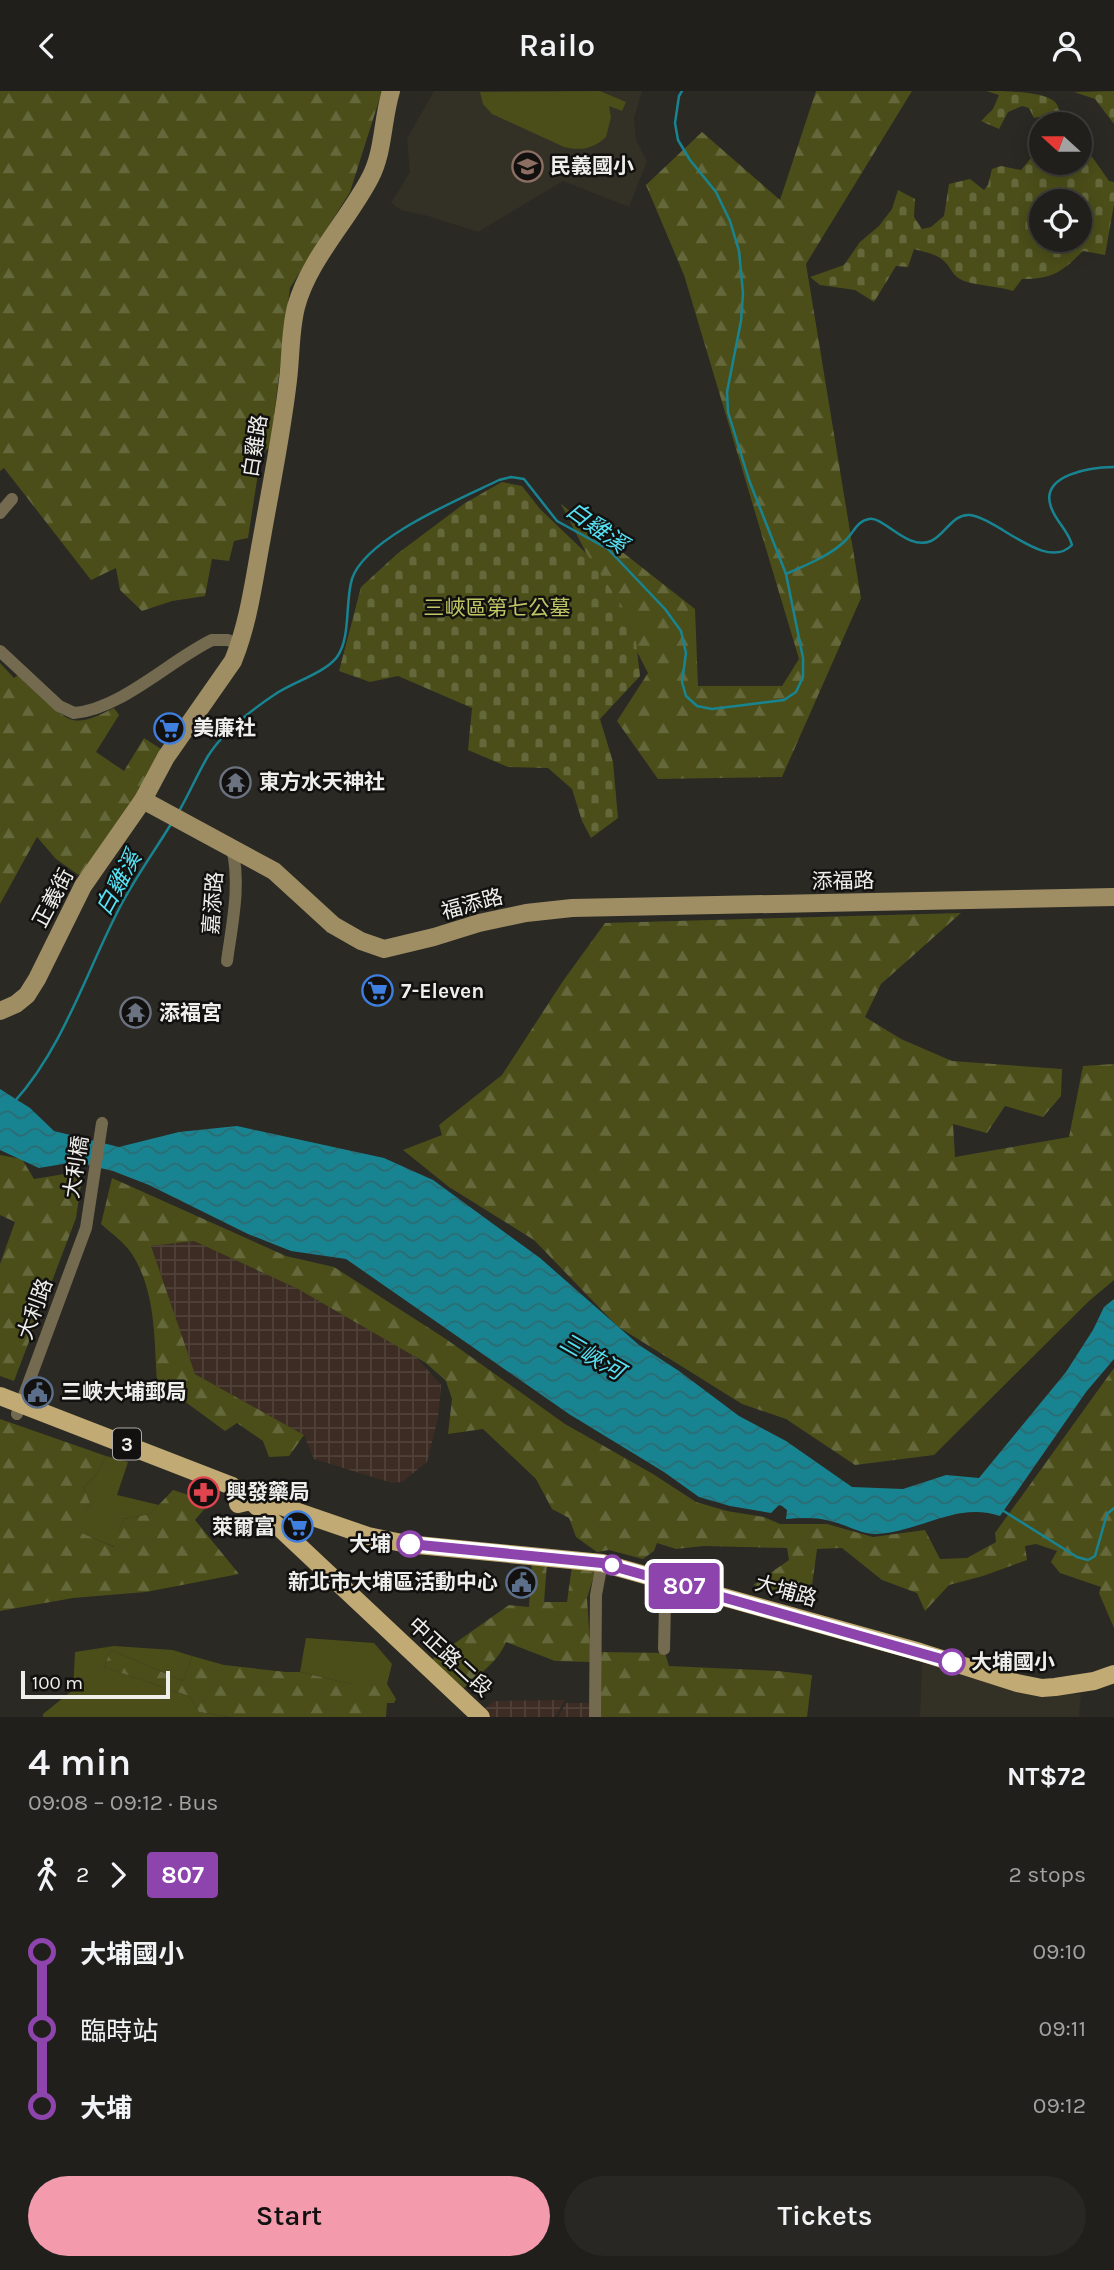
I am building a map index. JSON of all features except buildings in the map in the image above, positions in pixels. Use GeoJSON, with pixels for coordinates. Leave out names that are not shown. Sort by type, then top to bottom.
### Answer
{"type":"FeatureCollection","features":[{"type":"Feature","properties":{"kind":"main road","name":"中正路二段"},"geometry":{"type":"LineString","coordinates":[[0,1396],[12,1408],[216,1478],[232,1486],[244,1503],[465,1717]]}},
{"type":"Feature","properties":{"kind":"main road","name":"中正路二段"},"geometry":{"type":"LineString","coordinates":[[244,1503],[481,1717]]}},
{"type":"Feature","properties":{"kind":"main road","name":"大埔路"},"geometry":{"type":"LineString","coordinates":[[244,1503],[275,1504],[368,1536],[407,1544],[602,1563],[1042,1688],[1094,1681],[1114,1674]]}},
{"type":"Feature","properties":{"kind":"street","name":"白雞路"},"geometry":{"type":"LineString","coordinates":[[143,800],[173,747],[227,673],[240,645],[272,484],[297,303],[313,267],[374,169],[391,91]]}},
{"type":"Feature","properties":{"kind":"street"},"geometry":{"type":"LineString","coordinates":[[0,513],[12,499]]}},
{"type":"Feature","properties":{"kind":"street"},"geometry":{"type":"LineString","coordinates":[[0,651],[59,706],[74,713],[97,707],[125,694],[212,640],[228,640],[240,645]]}},
{"type":"Feature","properties":{"kind":"street"},"geometry":{"type":"LineString","coordinates":[[143,800],[232,848]]}},
{"type":"Feature","properties":{"kind":"street","name":"正義街"},"geometry":{"type":"LineString","coordinates":[[0,1011],[16,1004],[27,995],[83,886],[143,800]]}},
{"type":"Feature","properties":{"kind":"street","name":"福添路"},"geometry":{"type":"LineString","coordinates":[[232,848],[274,871],[333,925],[361,941],[384,949],[479,923],[526,913],[572,908]]}},
{"type":"Feature","properties":{"kind":"street","name":"嘉添路"},"geometry":{"type":"LineString","coordinates":[[227,961],[236,891],[236,864],[232,848]]}},
{"type":"Feature","properties":{"kind":"street","name":"添福路"},"geometry":{"type":"LineString","coordinates":[[572,908],[1114,897]]}},
{"type":"Feature","properties":{"kind":"street","name":"大利橋"},"geometry":{"type":"LineString","coordinates":[[87,1216],[102,1123]]}},
{"type":"Feature","properties":{"kind":"street","name":"大利路"},"geometry":{"type":"LineString","coordinates":[[12,1408],[86,1227],[87,1216]]}},
{"type":"Feature","properties":{"kind":"street"},"geometry":{"type":"LineString","coordinates":[[595,1717],[596,1595],[602,1563]]}},
{"type":"Feature","properties":{"kind":"street"},"geometry":{"type":"LineString","coordinates":[[664,1649],[665,1603],[673,1583]]}},
{"type":"Feature","properties":{"kind":"shaded area","name":"民義國小"},"geometry":{"type":"Polygon","coordinates":[[[434,91],[642,91],[634,118],[636,140],[647,161],[629,207],[563,181],[478,232],[401,210],[391,203],[410,172],[407,139],[434,91]]]}},
{"type":"Feature","properties":{"kind":"shaded area"},"geometry":{"type":"Polygon","coordinates":[[[194,1241],[298,1289],[416,1357],[441,1385],[438,1418],[427,1462],[402,1482],[392,1483],[314,1459],[304,1435],[195,1374],[151,1246],[194,1241]]]}},
{"type":"Feature","properties":{"kind":"shaded area","name":"大埔國小"},"geometry":{"type":"Polygon","coordinates":[[[922,1663],[1034,1691],[1081,1694],[1079,1717],[920,1717],[922,1663]]]}},
{"type":"Feature","properties":{"kind":"shaded area"},"geometry":{"type":"Polygon","coordinates":[[[565,1700],[555,1717],[491,1717],[483,1710],[494,1701],[565,1700]]]}},
{"type":"Feature","properties":{"kind":"shaded area"},"geometry":{"type":"Polygon","coordinates":[[[566,1703],[591,1703],[591,1717],[558,1717],[566,1703]]]}},
{"type":"Feature","properties":{"kind":"green space"},"geometry":{"type":"Polygon","coordinates":[[[0,91],[382,91],[350,192],[290,288],[270,447],[261,454],[248,538],[234,541],[229,561],[212,559],[205,596],[172,601],[142,611],[120,590],[116,568],[91,580],[4,468],[0,471],[0,91]]]}},
{"type":"Feature","properties":{"kind":"green space"},"geometry":{"type":"Polygon","coordinates":[[[600,91],[626,102],[622,111],[609,106],[611,117],[606,137],[586,148],[576,149],[564,147],[492,114],[483,104],[480,92],[600,91]]]}},
{"type":"Feature","properties":{"kind":"green space"},"geometry":{"type":"Polygon","coordinates":[[[816,91],[912,91],[806,264],[861,598],[782,777],[658,779],[617,721],[648,673],[561,504],[695,609],[698,686],[782,686],[799,659],[684,275],[646,185],[702,132],[780,200],[816,91]]]}},
{"type":"Feature","properties":{"kind":"green space"},"geometry":{"type":"Polygon","coordinates":[[[986,91],[1043,96],[1056,103],[1059,112],[1031,112],[1029,108],[1022,106],[1008,112],[999,129],[981,121],[993,109],[999,95],[986,91]]]}},
{"type":"Feature","properties":{"kind":"green space"},"geometry":{"type":"Polygon","coordinates":[[[1114,91],[1114,124],[1095,99],[1074,92],[1114,91]]]}},
{"type":"Feature","properties":{"kind":"green space"},"geometry":{"type":"Polygon","coordinates":[[[1093,158],[1109,181],[1114,182],[1114,204],[1105,255],[1088,252],[1092,252],[1092,189],[1029,189],[1029,252],[1082,252],[1056,273],[1042,278],[1022,279],[1013,291],[964,281],[939,257],[914,249],[908,267],[896,266],[874,302],[855,290],[820,285],[810,277],[844,265],[860,242],[879,226],[892,209],[898,190],[915,199],[914,217],[922,229],[931,227],[944,216],[949,184],[970,179],[984,190],[992,169],[1001,166],[1021,170],[1029,160],[1029,175],[1092,175],[1093,158]]]}},
{"type":"Feature","properties":{"kind":"green space","name":"三峽區第七公墓"},"geometry":{"type":"Polygon","coordinates":[[[502,482],[522,486],[540,509],[587,554],[634,624],[640,676],[600,719],[613,762],[618,818],[591,838],[582,821],[572,789],[548,768],[508,767],[468,750],[472,708],[398,676],[370,682],[339,671],[361,587],[397,554],[465,503],[502,482]]]}},
{"type":"Feature","properties":{"kind":"green space"},"geometry":{"type":"Polygon","coordinates":[[[0,663],[14,678],[18,675],[67,718],[83,720],[114,708],[119,715],[96,752],[124,771],[144,738],[164,751],[139,796],[80,876],[56,859],[37,837],[0,904],[0,663]]]}},
{"type":"Feature","properties":{"kind":"green space"},"geometry":{"type":"Polygon","coordinates":[[[961,913],[881,984],[865,1017],[901,1039],[952,1061],[1062,1069],[1061,1096],[1043,1117],[1005,1106],[987,1133],[953,1124],[955,1157],[1069,1137],[1083,1066],[1114,1064],[1114,1280],[1089,1301],[934,1455],[855,1465],[786,1419],[742,1404],[617,1326],[534,1240],[449,1187],[403,1150],[442,1135],[439,1125],[502,1075],[563,981],[605,923],[961,913]]]}},
{"type":"Feature","properties":{"kind":"green space"},"geometry":{"type":"Polygon","coordinates":[[[0,1155],[22,1159],[34,1179],[83,1171],[76,1218],[14,1381],[0,1376],[0,1264],[15,1222],[0,1215],[0,1155]]]}},
{"type":"Feature","properties":{"kind":"green space"},"geometry":{"type":"Polygon","coordinates":[[[112,1178],[286,1256],[334,1267],[446,1339],[565,1424],[696,1502],[727,1511],[764,1517],[780,1524],[827,1524],[873,1537],[925,1530],[940,1559],[967,1558],[996,1542],[995,1533],[1114,1368],[1114,1628],[1099,1593],[1101,1587],[1060,1573],[1051,1562],[1057,1551],[1036,1544],[1025,1546],[1027,1560],[949,1585],[925,1611],[917,1593],[882,1580],[842,1548],[817,1549],[810,1600],[753,1585],[789,1560],[787,1548],[704,1546],[676,1549],[657,1543],[654,1551],[643,1559],[609,1550],[597,1552],[576,1537],[569,1518],[552,1509],[536,1479],[483,1429],[448,1434],[452,1399],[446,1381],[426,1363],[298,1289],[194,1241],[151,1246],[195,1374],[304,1435],[289,1456],[269,1457],[263,1441],[237,1423],[225,1431],[157,1381],[154,1332],[146,1284],[129,1250],[101,1224],[112,1178]]]}},
{"type":"Feature","properties":{"kind":"green space"},"geometry":{"type":"Polygon","coordinates":[[[0,1419],[106,1456],[97,1474],[84,1487],[90,1503],[77,1531],[114,1547],[123,1519],[150,1514],[173,1490],[198,1498],[207,1506],[195,1520],[239,1574],[146,1592],[73,1598],[0,1611],[0,1419]]]}},
{"type":"Feature","properties":{"kind":"green space"},"geometry":{"type":"Polygon","coordinates":[[[106,1456],[128,1462],[117,1495],[159,1505],[150,1514],[123,1519],[115,1547],[76,1531],[90,1503],[84,1487],[97,1474],[106,1456]]]}},
{"type":"Feature","properties":{"kind":"green space"},"geometry":{"type":"Polygon","coordinates":[[[532,1561],[547,1563],[544,1602],[567,1602],[572,1566],[597,1566],[587,1598],[591,1662],[555,1661],[506,1642],[493,1662],[464,1688],[431,1660],[509,1605],[529,1607],[532,1561]]]}},
{"type":"Feature","properties":{"kind":"green space"},"geometry":{"type":"Polygon","coordinates":[[[306,1638],[374,1643],[392,1664],[387,1684],[351,1684],[300,1672],[306,1638]]]}},
{"type":"Feature","properties":{"kind":"green space"},"geometry":{"type":"Polygon","coordinates":[[[114,1646],[173,1650],[192,1656],[183,1681],[111,1650],[104,1667],[189,1696],[199,1712],[230,1717],[43,1717],[43,1714],[73,1690],[75,1652],[114,1646]]]}},
{"type":"Feature","properties":{"kind":"green space"},"geometry":{"type":"Polygon","coordinates":[[[111,1650],[183,1681],[192,1656],[224,1665],[300,1672],[351,1684],[387,1684],[396,1699],[394,1703],[387,1703],[386,1717],[230,1717],[199,1712],[189,1696],[104,1667],[111,1650]]]}},
{"type":"Feature","properties":{"kind":"green space"},"geometry":{"type":"Polygon","coordinates":[[[600,1652],[665,1653],[669,1666],[812,1675],[807,1717],[599,1717],[600,1652]]]}},
{"type":"Feature","properties":{"kind":"water","name":"三峽河"},"geometry":{"type":"Polygon","coordinates":[[[0,1089],[30,1108],[54,1131],[119,1147],[179,1132],[237,1126],[384,1158],[433,1180],[540,1258],[639,1345],[739,1416],[786,1441],[852,1487],[903,1489],[946,1475],[979,1478],[1066,1372],[1093,1330],[1104,1307],[1114,1299],[1114,1359],[1086,1392],[1000,1516],[969,1512],[893,1532],[871,1534],[836,1522],[808,1518],[786,1519],[787,1510],[779,1505],[771,1513],[730,1506],[699,1497],[664,1472],[569,1414],[346,1259],[291,1251],[248,1234],[149,1185],[113,1171],[75,1162],[39,1168],[0,1150],[0,1089]]]}},
{"type":"Feature","properties":{"kind":"waterway","name":"白雞溪"},"geometry":{"type":"LineString","coordinates":[[178,813],[208,756],[229,730],[274,695],[316,673],[337,657],[346,630],[352,579],[360,564],[375,549],[416,521],[499,480],[511,477],[524,479],[557,521],[608,549],[665,609],[681,631],[686,653],[682,682],[686,696],[697,706],[712,709],[784,700],[796,692],[803,677],[803,658],[786,574],[749,480],[728,412],[727,392],[741,321],[743,293],[739,251],[730,221],[716,192],[690,160],[678,140],[675,123],[682,91]]}},
{"type":"Feature","properties":{"kind":"waterway"},"geometry":{"type":"LineString","coordinates":[[786,574],[833,551],[859,524],[869,519],[875,519],[905,538],[922,543],[936,538],[959,517],[970,515],[995,525],[1036,548],[1061,552],[1072,545],[1051,507],[1049,496],[1053,487],[1060,480],[1082,471],[1114,467]]}},
{"type":"Feature","properties":{"kind":"waterway","name":"白雞溪"},"geometry":{"type":"LineString","coordinates":[[15,1101],[32,1080],[61,1033],[120,907],[171,824]]}},
{"type":"Feature","properties":{"kind":"waterway"},"geometry":{"type":"LineString","coordinates":[[1002,1510],[1077,1557],[1088,1560],[1095,1556],[1107,1514],[1114,1508]]}},
{"type":"Feature","properties":{"kind":"bus line","name":"807"},"geometry":{"type":"LineString","coordinates":[[410,1544],[602,1563],[952,1662]]}},
{"type":"Feature","properties":{"kind":"place","name":"民義國小"},"geometry":{"type":"Point","coordinates":[527,166]}},
{"type":"Feature","properties":{"kind":"place","name":"美廉社"},"geometry":{"type":"Point","coordinates":[170,728]}},
{"type":"Feature","properties":{"kind":"place","name":"東方水天神社"},"geometry":{"type":"Point","coordinates":[236,782]}},
{"type":"Feature","properties":{"kind":"place","name":"7-Eleven"},"geometry":{"type":"Point","coordinates":[378,991]}},
{"type":"Feature","properties":{"kind":"place","name":"添福宮"},"geometry":{"type":"Point","coordinates":[136,1013]}},
{"type":"Feature","properties":{"kind":"place","name":"三峽大埔郵局"},"geometry":{"type":"Point","coordinates":[38,1392]}},
{"type":"Feature","properties":{"kind":"place","name":"興發藥局"},"geometry":{"type":"Point","coordinates":[203,1492]}},
{"type":"Feature","properties":{"kind":"place","name":"萊爾富"},"geometry":{"type":"Point","coordinates":[298,1527]}},
{"type":"Feature","properties":{"kind":"place","name":"大埔"},"geometry":{"type":"Point","coordinates":[410,1544]}},
{"type":"Feature","properties":{"kind":"place","name":"新北市大埔區活動中心"},"geometry":{"type":"Point","coordinates":[521,1582]}},
{"type":"Feature","properties":{"kind":"place","name":"大埔國小"},"geometry":{"type":"Point","coordinates":[952,1662]}}]}
